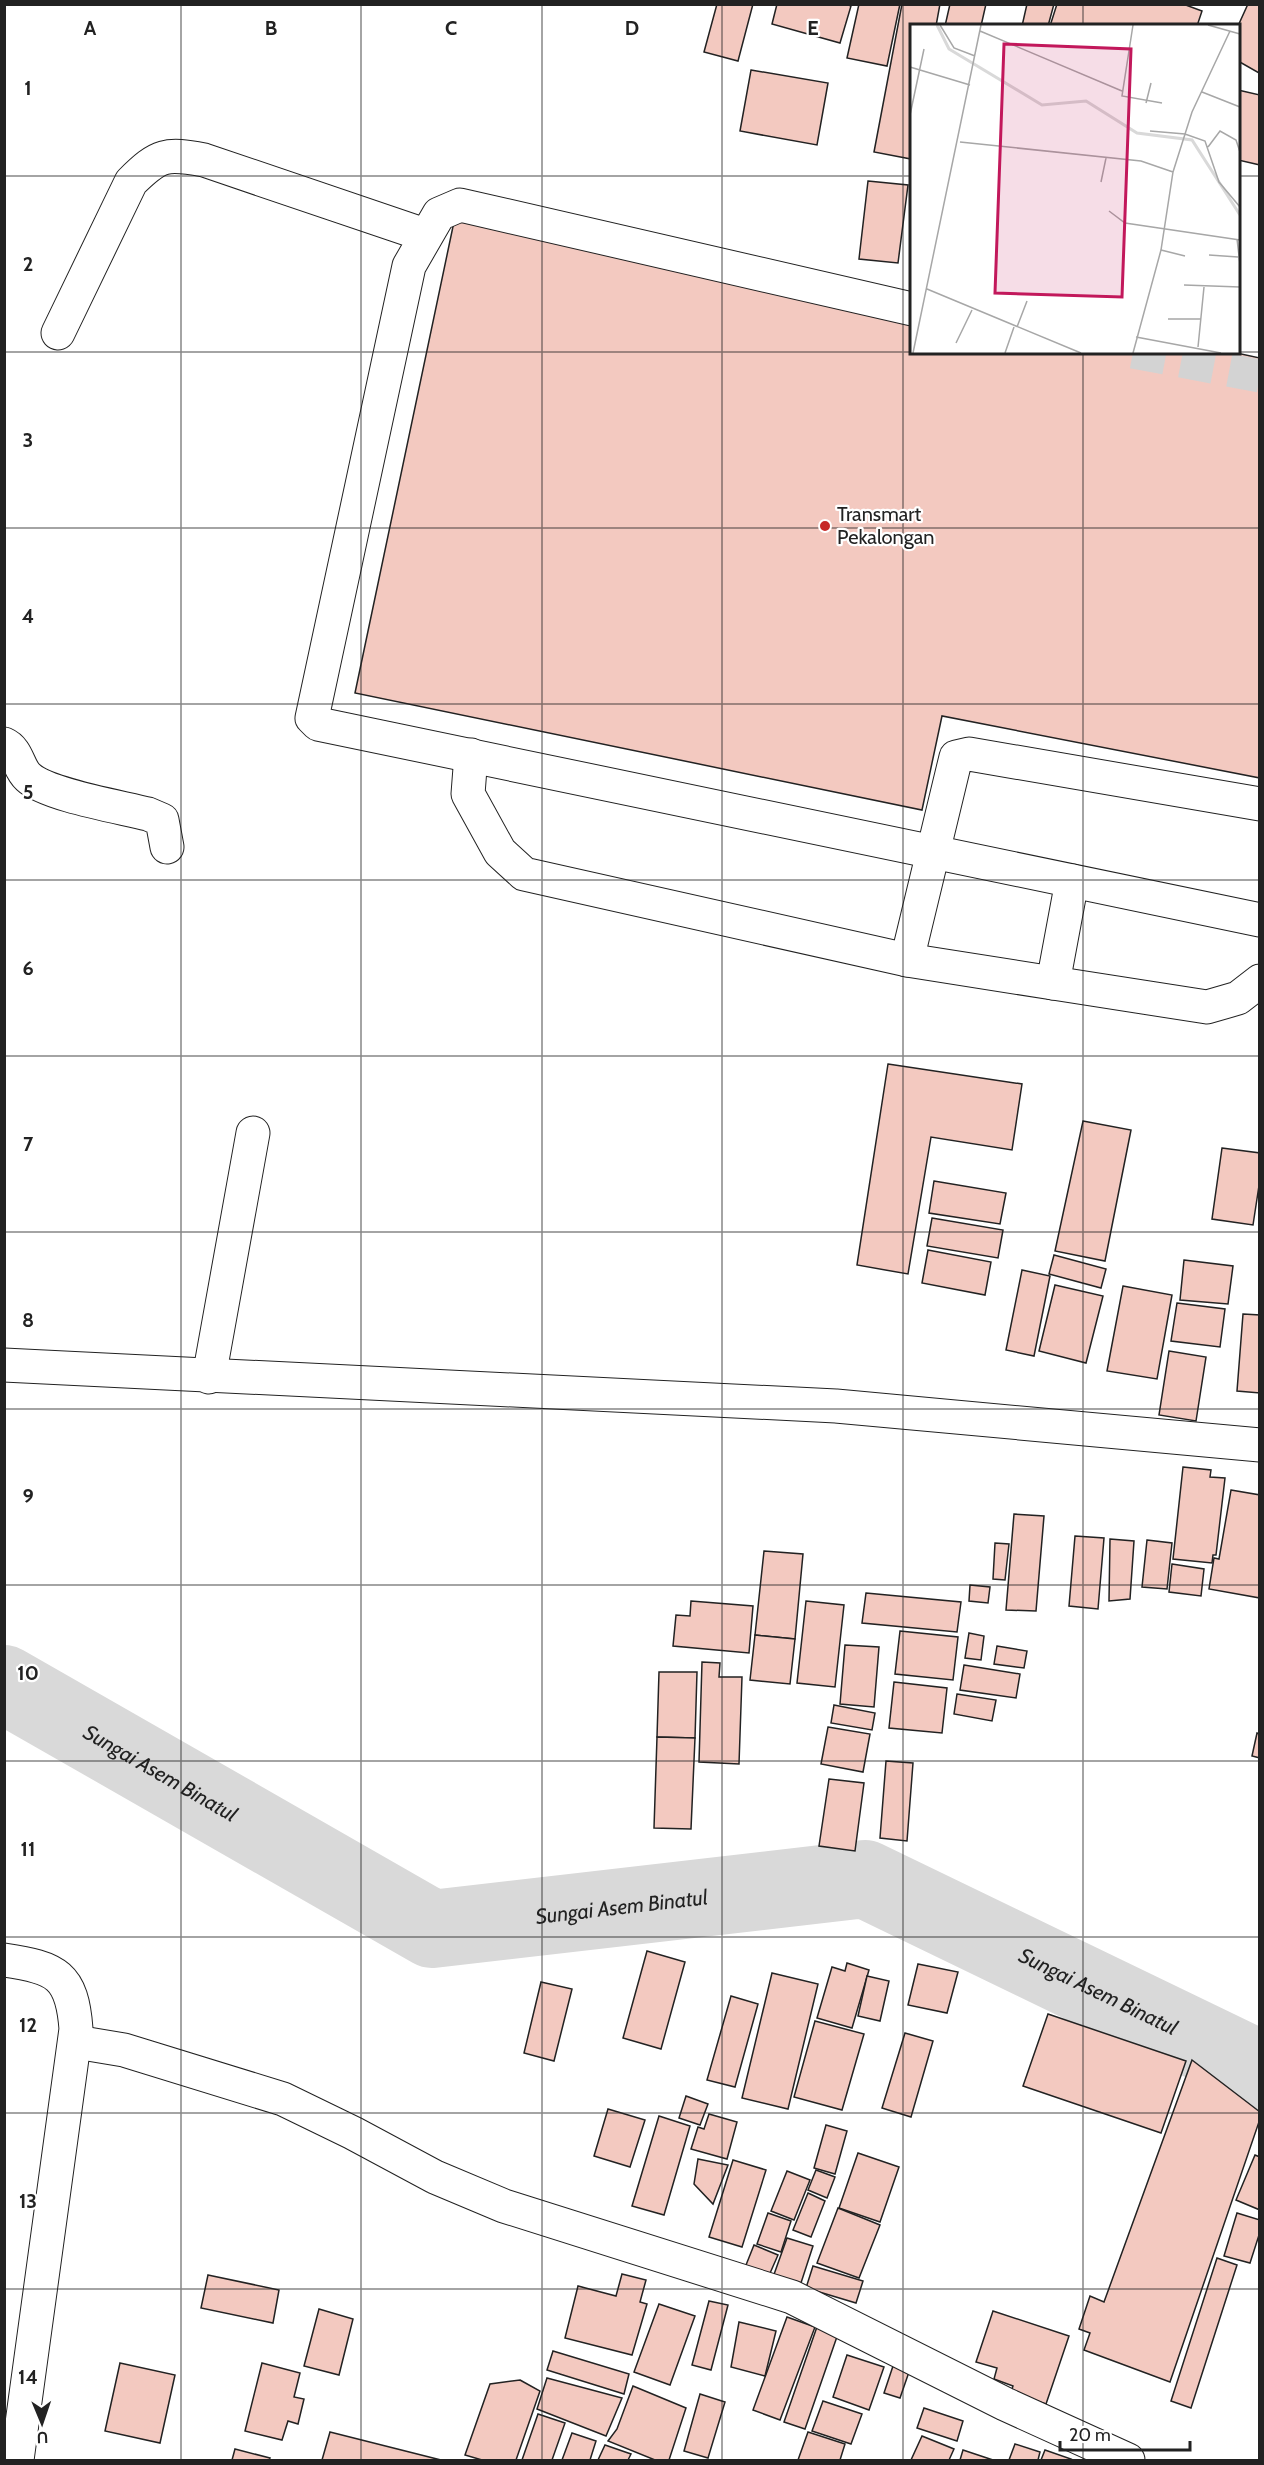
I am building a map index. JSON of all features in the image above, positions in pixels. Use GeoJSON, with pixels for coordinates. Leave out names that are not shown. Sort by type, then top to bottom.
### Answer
{"type":"FeatureCollection","features":[{"type":"Feature","properties":{"kind":"street"},"geometry":{"type":"LineString","coordinates":[[58,333],[130,182],[148,164],[172,154],[204,160],[425,235]]}},
{"type":"Feature","properties":{"kind":"street"},"geometry":{"type":"LineString","coordinates":[[910,309],[460,205],[439,214],[409,266],[312,718],[318,724],[1260,920]]}},
{"type":"Feature","properties":{"kind":"street"},"geometry":{"type":"LineString","coordinates":[[4,744],[11,747],[28,777],[53,790],[148,814],[162,820],[167,847]]}},
{"type":"Feature","properties":{"kind":"street"},"geometry":{"type":"LineString","coordinates":[[907,960],[956,756],[962,754],[1260,804]]}},
{"type":"Feature","properties":{"kind":"street"},"geometry":{"type":"LineString","coordinates":[[471,755],[468,794],[500,852],[524,874],[907,960],[1207,1007],[1238,998],[1260,981]]}},
{"type":"Feature","properties":{"kind":"street"},"geometry":{"type":"LineString","coordinates":[[1053,983],[1072,881]]}},
{"type":"Feature","properties":{"kind":"street"},"geometry":{"type":"LineString","coordinates":[[209,1377],[254,1133]]}},
{"type":"Feature","properties":{"kind":"street"},"geometry":{"type":"LineString","coordinates":[[4,1365],[209,1377],[836,1406],[1260,1445]]}},
{"type":"Feature","properties":{"kind":"street"},"geometry":{"type":"LineString","coordinates":[[4,1960],[39,1968],[62,1978],[72,1995],[76,2042],[17,2460]]}},
{"type":"Feature","properties":{"kind":"street"},"geometry":{"type":"LineString","coordinates":[[76,2042],[124,2050],[283,2099],[435,2177],[504,2206],[792,2297],[1005,2404],[1128,2460]]}},
{"type":"Feature","properties":{"kind":"building"},"geometry":{"type":"Polygon","coordinates":[[[717,4],[753,4],[738,61],[704,52],[717,4]]]}},
{"type":"Feature","properties":{"kind":"building"},"geometry":{"type":"Polygon","coordinates":[[[777,4],[846,4],[851,6],[840,43],[772,24],[777,4]]]}},
{"type":"Feature","properties":{"kind":"building"},"geometry":{"type":"Polygon","coordinates":[[[859,4],[900,4],[887,66],[847,58],[859,4]]]}},
{"type":"Feature","properties":{"kind":"building"},"geometry":{"type":"Polygon","coordinates":[[[902,4],[940,4],[936,24],[910,24],[910,159],[874,152],[902,4]]]}},
{"type":"Feature","properties":{"kind":"building"},"geometry":{"type":"Polygon","coordinates":[[[950,4],[986,4],[981,24],[945,24],[950,4]]]}},
{"type":"Feature","properties":{"kind":"building"},"geometry":{"type":"Polygon","coordinates":[[[1027,4],[1054,4],[1049,24],[1022,24],[1027,4]]]}},
{"type":"Feature","properties":{"kind":"building"},"geometry":{"type":"Polygon","coordinates":[[[1057,4],[1183,4],[1202,11],[1198,24],[1051,24],[1057,4]]]}},
{"type":"Feature","properties":{"kind":"building"},"geometry":{"type":"Polygon","coordinates":[[[1248,4],[1260,4],[1259,73],[1240,62],[1239,24],[1248,4]]]}},
{"type":"Feature","properties":{"kind":"building"},"geometry":{"type":"Polygon","coordinates":[[[751,70],[828,83],[817,145],[740,131],[751,70]]]}},
{"type":"Feature","properties":{"kind":"building"},"geometry":{"type":"Polygon","coordinates":[[[1240,90],[1260,95],[1260,165],[1240,160],[1240,90]]]}},
{"type":"Feature","properties":{"kind":"building"},"geometry":{"type":"Polygon","coordinates":[[[868,181],[908,185],[898,263],[859,259],[868,181]]]}},
{"type":"Feature","properties":{"kind":"building","name":"Transmart Pekalongan"},"geometry":{"type":"Polygon","coordinates":[[[455,217],[910,315],[910,354],[1240,354],[1260,358],[1260,778],[942,716],[922,810],[355,693],[455,217]]]}},
{"type":"Feature","properties":{"kind":"building"},"geometry":{"type":"Polygon","coordinates":[[[888,1064],[1022,1084],[1012,1150],[931,1137],[908,1274],[857,1265],[888,1064]]]}},
{"type":"Feature","properties":{"kind":"building"},"geometry":{"type":"Polygon","coordinates":[[[1083,1121],[1131,1130],[1105,1261],[1055,1251],[1083,1121]]]}},
{"type":"Feature","properties":{"kind":"building"},"geometry":{"type":"Polygon","coordinates":[[[1222,1148],[1260,1153],[1260,1179],[1253,1225],[1212,1219],[1222,1148]]]}},
{"type":"Feature","properties":{"kind":"building"},"geometry":{"type":"Polygon","coordinates":[[[934,1181],[1006,1193],[1000,1224],[929,1213],[934,1181]]]}},
{"type":"Feature","properties":{"kind":"building"},"geometry":{"type":"Polygon","coordinates":[[[932,1218],[1003,1230],[998,1258],[927,1246],[932,1218]]]}},
{"type":"Feature","properties":{"kind":"building"},"geometry":{"type":"Polygon","coordinates":[[[928,1250],[991,1262],[985,1295],[922,1283],[928,1250]]]}},
{"type":"Feature","properties":{"kind":"building"},"geometry":{"type":"Polygon","coordinates":[[[1054,1255],[1106,1269],[1101,1288],[1049,1274],[1054,1255]]]}},
{"type":"Feature","properties":{"kind":"building"},"geometry":{"type":"Polygon","coordinates":[[[1184,1260],[1233,1266],[1228,1304],[1180,1300],[1184,1260]]]}},
{"type":"Feature","properties":{"kind":"building"},"geometry":{"type":"Polygon","coordinates":[[[1022,1270],[1050,1276],[1034,1356],[1006,1350],[1022,1270]]]}},
{"type":"Feature","properties":{"kind":"building"},"geometry":{"type":"Polygon","coordinates":[[[1055,1285],[1103,1296],[1086,1363],[1039,1351],[1055,1285]]]}},
{"type":"Feature","properties":{"kind":"building"},"geometry":{"type":"Polygon","coordinates":[[[1123,1286],[1172,1295],[1157,1379],[1107,1371],[1123,1286]]]}},
{"type":"Feature","properties":{"kind":"building"},"geometry":{"type":"Polygon","coordinates":[[[1177,1303],[1225,1309],[1220,1347],[1171,1341],[1177,1303]]]}},
{"type":"Feature","properties":{"kind":"building"},"geometry":{"type":"Polygon","coordinates":[[[1243,1314],[1260,1315],[1260,1393],[1237,1391],[1243,1314]]]}},
{"type":"Feature","properties":{"kind":"building"},"geometry":{"type":"Polygon","coordinates":[[[1169,1351],[1206,1357],[1196,1421],[1159,1415],[1169,1351]]]}},
{"type":"Feature","properties":{"kind":"building"},"geometry":{"type":"Polygon","coordinates":[[[1183,1467],[1211,1470],[1210,1477],[1225,1478],[1216,1555],[1213,1555],[1212,1563],[1173,1559],[1183,1467]]]}},
{"type":"Feature","properties":{"kind":"building"},"geometry":{"type":"Polygon","coordinates":[[[1231,1490],[1260,1495],[1260,1598],[1209,1589],[1214,1558],[1219,1559],[1231,1490]]]}},
{"type":"Feature","properties":{"kind":"building"},"geometry":{"type":"Polygon","coordinates":[[[1014,1514],[1044,1516],[1036,1611],[1006,1610],[1014,1514]]]}},
{"type":"Feature","properties":{"kind":"building"},"geometry":{"type":"Polygon","coordinates":[[[1075,1536],[1104,1538],[1098,1609],[1069,1606],[1075,1536]]]}},
{"type":"Feature","properties":{"kind":"building"},"geometry":{"type":"Polygon","coordinates":[[[1110,1539],[1134,1541],[1130,1599],[1109,1601],[1110,1539]]]}},
{"type":"Feature","properties":{"kind":"building"},"geometry":{"type":"Polygon","coordinates":[[[1147,1540],[1172,1543],[1167,1589],[1142,1587],[1147,1540]]]}},
{"type":"Feature","properties":{"kind":"building"},"geometry":{"type":"Polygon","coordinates":[[[995,1543],[1009,1544],[1005,1580],[993,1579],[995,1543]]]}},
{"type":"Feature","properties":{"kind":"building"},"geometry":{"type":"Polygon","coordinates":[[[764,1551],[803,1554],[795,1639],[755,1635],[764,1551]]]}},
{"type":"Feature","properties":{"kind":"building"},"geometry":{"type":"Polygon","coordinates":[[[1172,1564],[1204,1569],[1201,1596],[1169,1592],[1172,1564]]]}},
{"type":"Feature","properties":{"kind":"building"},"geometry":{"type":"Polygon","coordinates":[[[970,1585],[990,1587],[988,1603],[969,1601],[970,1585]]]}},
{"type":"Feature","properties":{"kind":"building"},"geometry":{"type":"Polygon","coordinates":[[[866,1593],[961,1602],[957,1632],[862,1623],[866,1593]]]}},
{"type":"Feature","properties":{"kind":"building"},"geometry":{"type":"Polygon","coordinates":[[[691,1601],[753,1606],[749,1653],[673,1646],[676,1615],[690,1616],[691,1601]]]}},
{"type":"Feature","properties":{"kind":"building"},"geometry":{"type":"Polygon","coordinates":[[[806,1601],[844,1605],[835,1687],[797,1683],[806,1601]]]}},
{"type":"Feature","properties":{"kind":"building"},"geometry":{"type":"Polygon","coordinates":[[[900,1631],[958,1637],[953,1680],[895,1674],[900,1631]]]}},
{"type":"Feature","properties":{"kind":"building"},"geometry":{"type":"Polygon","coordinates":[[[969,1633],[984,1636],[981,1660],[965,1658],[969,1633]]]}},
{"type":"Feature","properties":{"kind":"building"},"geometry":{"type":"Polygon","coordinates":[[[755,1635],[795,1639],[790,1684],[750,1680],[755,1635]]]}},
{"type":"Feature","properties":{"kind":"building"},"geometry":{"type":"Polygon","coordinates":[[[845,1645],[879,1647],[874,1707],[840,1704],[845,1645]]]}},
{"type":"Feature","properties":{"kind":"building"},"geometry":{"type":"Polygon","coordinates":[[[997,1646],[1027,1651],[1024,1668],[994,1664],[997,1646]]]}},
{"type":"Feature","properties":{"kind":"building"},"geometry":{"type":"Polygon","coordinates":[[[702,1662],[720,1663],[719,1677],[742,1677],[739,1764],[699,1762],[702,1662]]]}},
{"type":"Feature","properties":{"kind":"building"},"geometry":{"type":"Polygon","coordinates":[[[964,1665],[1020,1674],[1016,1698],[960,1690],[964,1665]]]}},
{"type":"Feature","properties":{"kind":"building"},"geometry":{"type":"Polygon","coordinates":[[[659,1672],[697,1672],[695,1738],[657,1737],[659,1672]]]}},
{"type":"Feature","properties":{"kind":"building"},"geometry":{"type":"Polygon","coordinates":[[[894,1682],[947,1688],[942,1733],[889,1728],[894,1682]]]}},
{"type":"Feature","properties":{"kind":"building"},"geometry":{"type":"Polygon","coordinates":[[[957,1694],[996,1700],[992,1721],[954,1714],[957,1694]]]}},
{"type":"Feature","properties":{"kind":"building"},"geometry":{"type":"Polygon","coordinates":[[[834,1705],[875,1713],[872,1730],[831,1723],[834,1705]]]}},
{"type":"Feature","properties":{"kind":"building"},"geometry":{"type":"Polygon","coordinates":[[[828,1727],[870,1734],[863,1772],[821,1764],[828,1727]]]}},
{"type":"Feature","properties":{"kind":"building"},"geometry":{"type":"Polygon","coordinates":[[[1257,1733],[1260,1734],[1260,1758],[1252,1756],[1257,1733]]]}},
{"type":"Feature","properties":{"kind":"building"},"geometry":{"type":"Polygon","coordinates":[[[657,1737],[695,1738],[691,1829],[654,1828],[657,1737]]]}},
{"type":"Feature","properties":{"kind":"building"},"geometry":{"type":"Polygon","coordinates":[[[886,1761],[913,1763],[907,1841],[880,1838],[886,1761]]]}},
{"type":"Feature","properties":{"kind":"building"},"geometry":{"type":"Polygon","coordinates":[[[829,1779],[864,1783],[855,1851],[819,1846],[829,1779]]]}},
{"type":"Feature","properties":{"kind":"building"},"geometry":{"type":"Polygon","coordinates":[[[647,1951],[685,1962],[661,2049],[623,2038],[647,1951]]]}},
{"type":"Feature","properties":{"kind":"building"},"geometry":{"type":"Polygon","coordinates":[[[847,1963],[869,1970],[852,2028],[817,2018],[832,1967],[845,1971],[847,1963]]]}},
{"type":"Feature","properties":{"kind":"building"},"geometry":{"type":"Polygon","coordinates":[[[918,1964],[958,1972],[947,2013],[908,2005],[918,1964]]]}},
{"type":"Feature","properties":{"kind":"building"},"geometry":{"type":"Polygon","coordinates":[[[772,1973],[818,1984],[788,2109],[742,2098],[772,1973]]]}},
{"type":"Feature","properties":{"kind":"building"},"geometry":{"type":"Polygon","coordinates":[[[867,1976],[889,1981],[880,2021],[858,2016],[867,1976]]]}},
{"type":"Feature","properties":{"kind":"building"},"geometry":{"type":"Polygon","coordinates":[[[541,1982],[572,1989],[554,2061],[524,2053],[541,1982]]]}},
{"type":"Feature","properties":{"kind":"building"},"geometry":{"type":"Polygon","coordinates":[[[731,1996],[758,2004],[735,2087],[707,2080],[731,1996]]]}},
{"type":"Feature","properties":{"kind":"building"},"geometry":{"type":"Polygon","coordinates":[[[1048,2014],[1186,2061],[1161,2133],[1023,2086],[1048,2014]]]}},
{"type":"Feature","properties":{"kind":"building"},"geometry":{"type":"Polygon","coordinates":[[[815,2021],[864,2034],[842,2110],[794,2097],[815,2021]]]}},
{"type":"Feature","properties":{"kind":"building"},"geometry":{"type":"Polygon","coordinates":[[[905,2033],[933,2041],[911,2117],[882,2108],[905,2033]]]}},
{"type":"Feature","properties":{"kind":"building"},"geometry":{"type":"Polygon","coordinates":[[[1192,2060],[1260,2112],[1260,2119],[1170,2382],[1084,2350],[1090,2333],[1079,2329],[1090,2296],[1104,2302],[1192,2060]]]}},
{"type":"Feature","properties":{"kind":"building"},"geometry":{"type":"Polygon","coordinates":[[[686,2096],[708,2104],[700,2125],[679,2118],[686,2096]]]}},
{"type":"Feature","properties":{"kind":"building"},"geometry":{"type":"Polygon","coordinates":[[[608,2109],[645,2120],[630,2167],[594,2156],[608,2109]]]}},
{"type":"Feature","properties":{"kind":"building"},"geometry":{"type":"Polygon","coordinates":[[[709,2114],[737,2122],[727,2159],[691,2149],[698,2127],[704,2129],[709,2114]]]}},
{"type":"Feature","properties":{"kind":"building"},"geometry":{"type":"Polygon","coordinates":[[[659,2116],[690,2126],[664,2215],[632,2206],[659,2116]]]}},
{"type":"Feature","properties":{"kind":"building"},"geometry":{"type":"Polygon","coordinates":[[[826,2125],[847,2131],[835,2174],[814,2168],[826,2125]]]}},
{"type":"Feature","properties":{"kind":"building"},"geometry":{"type":"Polygon","coordinates":[[[858,2153],[899,2167],[880,2222],[839,2208],[858,2153]]]}},
{"type":"Feature","properties":{"kind":"building"},"geometry":{"type":"Polygon","coordinates":[[[1255,2155],[1260,2157],[1260,2210],[1236,2200],[1255,2155]]]}},
{"type":"Feature","properties":{"kind":"building"},"geometry":{"type":"Polygon","coordinates":[[[698,2159],[728,2165],[713,2204],[694,2184],[698,2159]]]}},
{"type":"Feature","properties":{"kind":"building"},"geometry":{"type":"Polygon","coordinates":[[[733,2160],[766,2170],[742,2247],[709,2237],[733,2160]]]}},
{"type":"Feature","properties":{"kind":"building"},"geometry":{"type":"Polygon","coordinates":[[[816,2170],[835,2177],[827,2198],[808,2190],[816,2170]]]}},
{"type":"Feature","properties":{"kind":"building"},"geometry":{"type":"Polygon","coordinates":[[[787,2171],[810,2180],[794,2220],[771,2211],[787,2171]]]}},
{"type":"Feature","properties":{"kind":"building"},"geometry":{"type":"Polygon","coordinates":[[[808,2193],[825,2201],[811,2237],[793,2230],[808,2193]]]}},
{"type":"Feature","properties":{"kind":"building"},"geometry":{"type":"Polygon","coordinates":[[[838,2208],[880,2225],[859,2278],[817,2263],[838,2208]]]}},
{"type":"Feature","properties":{"kind":"building"},"geometry":{"type":"Polygon","coordinates":[[[768,2213],[791,2221],[781,2252],[757,2244],[768,2213]]]}},
{"type":"Feature","properties":{"kind":"building"},"geometry":{"type":"Polygon","coordinates":[[[1237,2213],[1260,2220],[1260,2232],[1250,2263],[1224,2256],[1237,2213]]]}},
{"type":"Feature","properties":{"kind":"building"},"geometry":{"type":"Polygon","coordinates":[[[787,2238],[813,2246],[799,2289],[772,2280],[787,2238]]]}},
{"type":"Feature","properties":{"kind":"building"},"geometry":{"type":"Polygon","coordinates":[[[754,2245],[778,2255],[767,2280],[744,2270],[754,2245]]]}},
{"type":"Feature","properties":{"kind":"building"},"geometry":{"type":"Polygon","coordinates":[[[1217,2258],[1237,2265],[1191,2408],[1171,2401],[1217,2258]]]}},
{"type":"Feature","properties":{"kind":"building"},"geometry":{"type":"Polygon","coordinates":[[[813,2266],[863,2281],[856,2303],[806,2288],[813,2266]]]}},
{"type":"Feature","properties":{"kind":"building"},"geometry":{"type":"Polygon","coordinates":[[[622,2274],[646,2280],[640,2302],[647,2304],[632,2355],[565,2338],[578,2286],[616,2296],[622,2274]]]}},
{"type":"Feature","properties":{"kind":"building"},"geometry":{"type":"Polygon","coordinates":[[[208,2275],[279,2290],[273,2323],[201,2308],[208,2275]]]}},
{"type":"Feature","properties":{"kind":"building"},"geometry":{"type":"Polygon","coordinates":[[[709,2301],[728,2305],[711,2370],[692,2365],[709,2301]]]}},
{"type":"Feature","properties":{"kind":"building"},"geometry":{"type":"Polygon","coordinates":[[[659,2304],[695,2316],[670,2385],[634,2372],[659,2304]]]}},
{"type":"Feature","properties":{"kind":"building"},"geometry":{"type":"Polygon","coordinates":[[[319,2309],[353,2319],[339,2375],[304,2366],[319,2309]]]}},
{"type":"Feature","properties":{"kind":"building"},"geometry":{"type":"Polygon","coordinates":[[[993,2311],[1069,2336],[1046,2404],[1011,2392],[1013,2386],[994,2379],[997,2368],[976,2362],[993,2311]]]}},
{"type":"Feature","properties":{"kind":"building"},"geometry":{"type":"Polygon","coordinates":[[[787,2317],[815,2327],[780,2420],[753,2410],[787,2317]]]}},
{"type":"Feature","properties":{"kind":"building"},"geometry":{"type":"Polygon","coordinates":[[[819,2321],[840,2328],[805,2429],[784,2422],[819,2321]]]}},
{"type":"Feature","properties":{"kind":"building"},"geometry":{"type":"Polygon","coordinates":[[[739,2322],[776,2331],[765,2376],[731,2367],[739,2322]]]}},
{"type":"Feature","properties":{"kind":"building"},"geometry":{"type":"Polygon","coordinates":[[[553,2351],[629,2374],[624,2394],[547,2370],[553,2351]]]}},
{"type":"Feature","properties":{"kind":"building"},"geometry":{"type":"Polygon","coordinates":[[[847,2355],[884,2367],[869,2410],[833,2397],[847,2355]]]}},
{"type":"Feature","properties":{"kind":"building"},"geometry":{"type":"Polygon","coordinates":[[[120,2363],[175,2375],[160,2443],[105,2431],[120,2363]]]}},
{"type":"Feature","properties":{"kind":"building"},"geometry":{"type":"Polygon","coordinates":[[[262,2363],[300,2373],[294,2397],[304,2399],[298,2424],[288,2421],[282,2440],[245,2431],[262,2363]]]}},
{"type":"Feature","properties":{"kind":"building"},"geometry":{"type":"Polygon","coordinates":[[[893,2366],[909,2372],[900,2398],[884,2393],[893,2366]]]}},
{"type":"Feature","properties":{"kind":"building"},"geometry":{"type":"Polygon","coordinates":[[[547,2378],[622,2398],[606,2436],[537,2409],[547,2378]]]}},
{"type":"Feature","properties":{"kind":"building"},"geometry":{"type":"Polygon","coordinates":[[[520,2380],[540,2391],[516,2460],[482,2460],[465,2455],[490,2384],[520,2380]]]}},
{"type":"Feature","properties":{"kind":"building"},"geometry":{"type":"Polygon","coordinates":[[[633,2386],[686,2408],[669,2460],[655,2460],[608,2441],[617,2429],[633,2386]]]}},
{"type":"Feature","properties":{"kind":"building"},"geometry":{"type":"Polygon","coordinates":[[[700,2394],[725,2402],[708,2458],[684,2451],[700,2394]]]}},
{"type":"Feature","properties":{"kind":"building"},"geometry":{"type":"Polygon","coordinates":[[[823,2401],[862,2414],[851,2444],[812,2431],[823,2401]]]}},
{"type":"Feature","properties":{"kind":"building"},"geometry":{"type":"Polygon","coordinates":[[[924,2408],[963,2421],[957,2441],[917,2428],[924,2408]]]}},
{"type":"Feature","properties":{"kind":"building"},"geometry":{"type":"Polygon","coordinates":[[[538,2414],[565,2423],[552,2460],[522,2460],[538,2414]]]}},
{"type":"Feature","properties":{"kind":"building"},"geometry":{"type":"Polygon","coordinates":[[[330,2432],[441,2460],[322,2460],[330,2432]]]}},
{"type":"Feature","properties":{"kind":"building"},"geometry":{"type":"Polygon","coordinates":[[[808,2432],[845,2444],[840,2460],[798,2460],[808,2432]]]}},
{"type":"Feature","properties":{"kind":"building"},"geometry":{"type":"Polygon","coordinates":[[[572,2433],[596,2441],[590,2460],[562,2460],[572,2433]]]}},
{"type":"Feature","properties":{"kind":"building"},"geometry":{"type":"Polygon","coordinates":[[[922,2436],[954,2449],[949,2460],[911,2460],[922,2436]]]}},
{"type":"Feature","properties":{"kind":"building"},"geometry":{"type":"Polygon","coordinates":[[[1015,2444],[1040,2452],[1038,2460],[1009,2460],[1015,2444]]]}},
{"type":"Feature","properties":{"kind":"building"},"geometry":{"type":"Polygon","coordinates":[[[605,2445],[631,2454],[628,2460],[598,2460],[605,2445]]]}},
{"type":"Feature","properties":{"kind":"building"},"geometry":{"type":"Polygon","coordinates":[[[235,2449],[270,2458],[269,2460],[232,2460],[235,2449]]]}},
{"type":"Feature","properties":{"kind":"building"},"geometry":{"type":"Polygon","coordinates":[[[963,2450],[993,2460],[960,2460],[963,2450]]]}},
{"type":"Feature","properties":{"kind":"building"},"geometry":{"type":"Polygon","coordinates":[[[1045,2450],[1071,2459],[1041,2460],[1045,2450]]]}},
{"type":"Feature","properties":{"kind":"waterway","name":"Sungai Asem Binatul"},"geometry":{"type":"LineString","coordinates":[[4,1684],[432,1929],[865,1879],[1260,2070]]}},
{"type":"Feature","properties":{"kind":"tunnel"},"geometry":{"type":"LineString","coordinates":[[1144,354],[1260,376]]}},
{"type":"Feature","properties":{"kind":"place","name":"Transmart Pekalongan"},"geometry":{"type":"Point","coordinates":[825,526]}}]}
